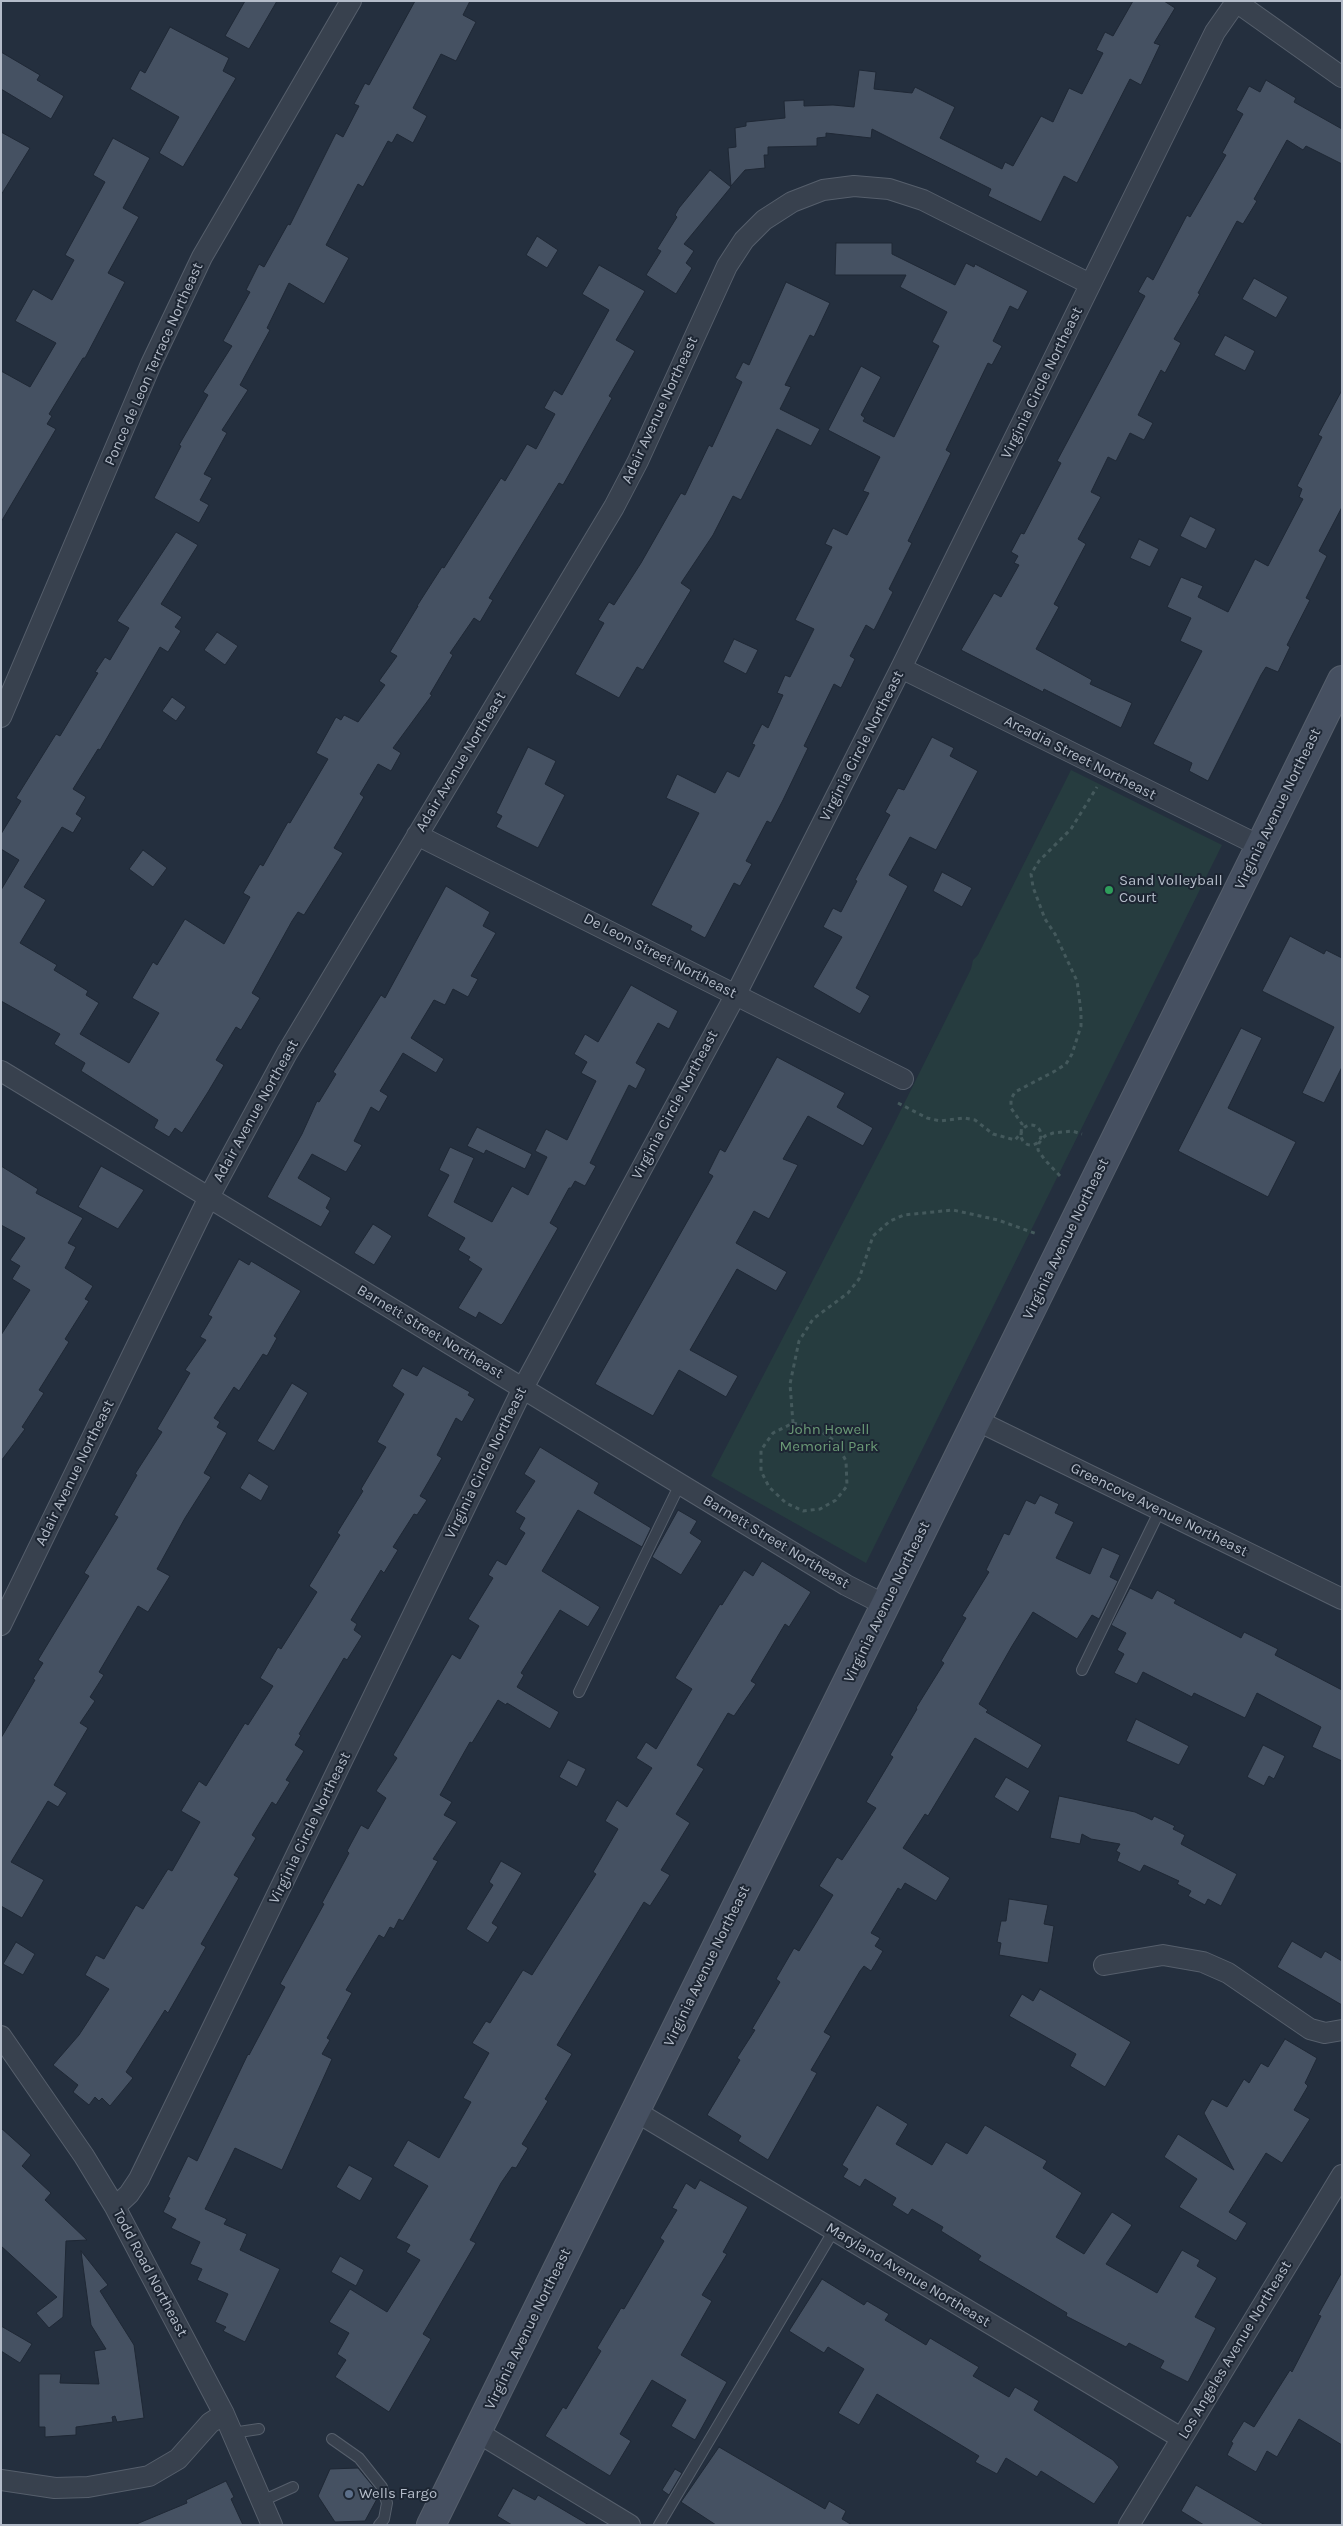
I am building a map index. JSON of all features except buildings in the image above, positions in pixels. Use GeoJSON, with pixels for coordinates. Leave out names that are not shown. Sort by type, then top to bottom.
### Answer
{"type":"FeatureCollection","features":[{"type":"Feature","properties":{"kind":"street","name":"Ponce de Leon Terrace Northeast"},"geometry":{"type":"LineString","coordinates":[[1,716],[151,364],[202,256],[351,1]]}},
{"type":"Feature","properties":{"kind":"street"},"geometry":{"type":"LineString","coordinates":[[1235,2],[1342,77]]}},
{"type":"Feature","properties":{"kind":"street","name":"Virginia Circle Northeast"},"geometry":{"type":"LineString","coordinates":[[116,2207],[129,2194],[139,2179],[522,1388],[736,994],[901,668],[1215,32],[1235,2]]}},
{"type":"Feature","properties":{"kind":"street","name":"Adair Avenue Northeast"},"geometry":{"type":"LineString","coordinates":[[1,1625],[209,1197],[287,1053],[614,507],[638,461],[727,266],[744,240],[764,220],[792,202],[823,190],[854,186],[889,189],[923,200],[1090,284]]}},
{"type":"Feature","properties":{"kind":"street","name":"Arcadia Street Northeast"},"geometry":{"type":"LineString","coordinates":[[901,668],[1260,846]]}},
{"type":"Feature","properties":{"kind":"street","name":"Virginia Avenue Northeast"},"geometry":{"type":"LineString","coordinates":[[431,2525],[1342,680]]}},
{"type":"Feature","properties":{"kind":"street","name":"De Leon Street Northeast"},"geometry":{"type":"LineString","coordinates":[[417,835],[903,1079]]}},
{"type":"Feature","properties":{"kind":"street","name":"Barnett Street Northeast"},"geometry":{"type":"LineString","coordinates":[[1,1071],[846,1585],[885,1605]]}},
{"type":"Feature","properties":{"kind":"street","name":"Greencove Avenue Northeast"},"geometry":{"type":"LineString","coordinates":[[976,1420],[1160,1510],[1339,1591]]}},
{"type":"Feature","properties":{"kind":"street"},"geometry":{"type":"LineString","coordinates":[[1104,1965],[1163,1956],[1203,1962],[1228,1973],[1310,2029],[1325,2033],[1342,2030]]}},
{"type":"Feature","properties":{"kind":"street","name":"Todd Road Northeast"},"geometry":{"type":"LineString","coordinates":[[1,2036],[84,2156],[116,2207],[224,2414],[272,2525]]}},
{"type":"Feature","properties":{"kind":"street","name":"Maryland Avenue Northeast"},"geometry":{"type":"LineString","coordinates":[[635,2111],[1182,2438]]}},
{"type":"Feature","properties":{"kind":"street","name":"Los Angeles Avenue Northeast"},"geometry":{"type":"LineString","coordinates":[[1129,2525],[1342,2175]]}},
{"type":"Feature","properties":{"kind":"street"},"geometry":{"type":"LineString","coordinates":[[1,2480],[27,2486],[80,2488],[121,2483],[149,2476],[178,2459],[210,2423],[224,2414]]}},
{"type":"Feature","properties":{"kind":"street"},"geometry":{"type":"LineString","coordinates":[[477,2432],[630,2525]]}},
{"type":"Feature","properties":{"kind":"lane"},"geometry":{"type":"LineString","coordinates":[[579,1692],[680,1484]]}},
{"type":"Feature","properties":{"kind":"lane"},"geometry":{"type":"LineString","coordinates":[[1082,1670],[1160,1510]]}},
{"type":"Feature","properties":{"kind":"lane"},"geometry":{"type":"LineString","coordinates":[[659,2525],[834,2230]]}},
{"type":"Feature","properties":{"kind":"lane"},"geometry":{"type":"LineString","coordinates":[[232,2433],[259,2429]]}},
{"type":"Feature","properties":{"kind":"lane"},"geometry":{"type":"LineString","coordinates":[[332,2439],[359,2458],[382,2487],[387,2503],[384,2519],[379,2525]]}},
{"type":"Feature","properties":{"kind":"lane"},"geometry":{"type":"LineString","coordinates":[[262,2501],[293,2486]]}},
{"type":"Feature","properties":{"kind":"path"},"geometry":{"type":"LineString","coordinates":[[1082,1134],[1072,1131],[1053,1132],[1045,1136],[1034,1146],[1026,1144],[1021,1138],[1022,1124],[1011,1108],[1011,1099],[1015,1092],[1066,1064],[1078,1040],[1082,1012],[1076,982],[1055,934],[1045,918],[1033,887],[1031,874],[1039,861],[1071,829],[1094,794],[1105,770]]}},
{"type":"Feature","properties":{"kind":"path"},"geometry":{"type":"LineString","coordinates":[[898,1103],[934,1120],[964,1118],[975,1120],[993,1134],[1015,1140],[1029,1125],[1037,1126],[1042,1132],[1038,1150],[1060,1176]]}},
{"type":"Feature","properties":{"kind":"path"},"geometry":{"type":"LineString","coordinates":[[793,1423],[790,1384],[799,1340],[813,1319],[848,1293],[859,1279],[873,1236],[890,1221],[904,1215],[953,1210],[998,1220],[1037,1234]]}},
{"type":"Feature","properties":{"kind":"path"},"geometry":{"type":"LineString","coordinates":[[793,1423],[816,1428],[836,1442],[846,1461],[847,1486],[836,1500],[820,1509],[804,1511],[786,1503],[768,1488],[761,1471],[761,1450],[774,1433],[793,1423]]}},
{"type":"Feature","properties":{"kind":"green space","name":"John Howell Memorial Park"},"geometry":{"type":"Polygon","coordinates":[[[1071,770],[1222,845],[866,1563],[711,1476],[892,1128],[971,969],[973,960],[978,955],[1071,770]]]}},
{"type":"Feature","properties":{"kind":"place","name":"Sand Volleyball Court"},"geometry":{"type":"Point","coordinates":[1109,890]}},
{"type":"Feature","properties":{"kind":"place","name":"Wells Fargo"},"geometry":{"type":"Point","coordinates":[349,2494]}}]}
